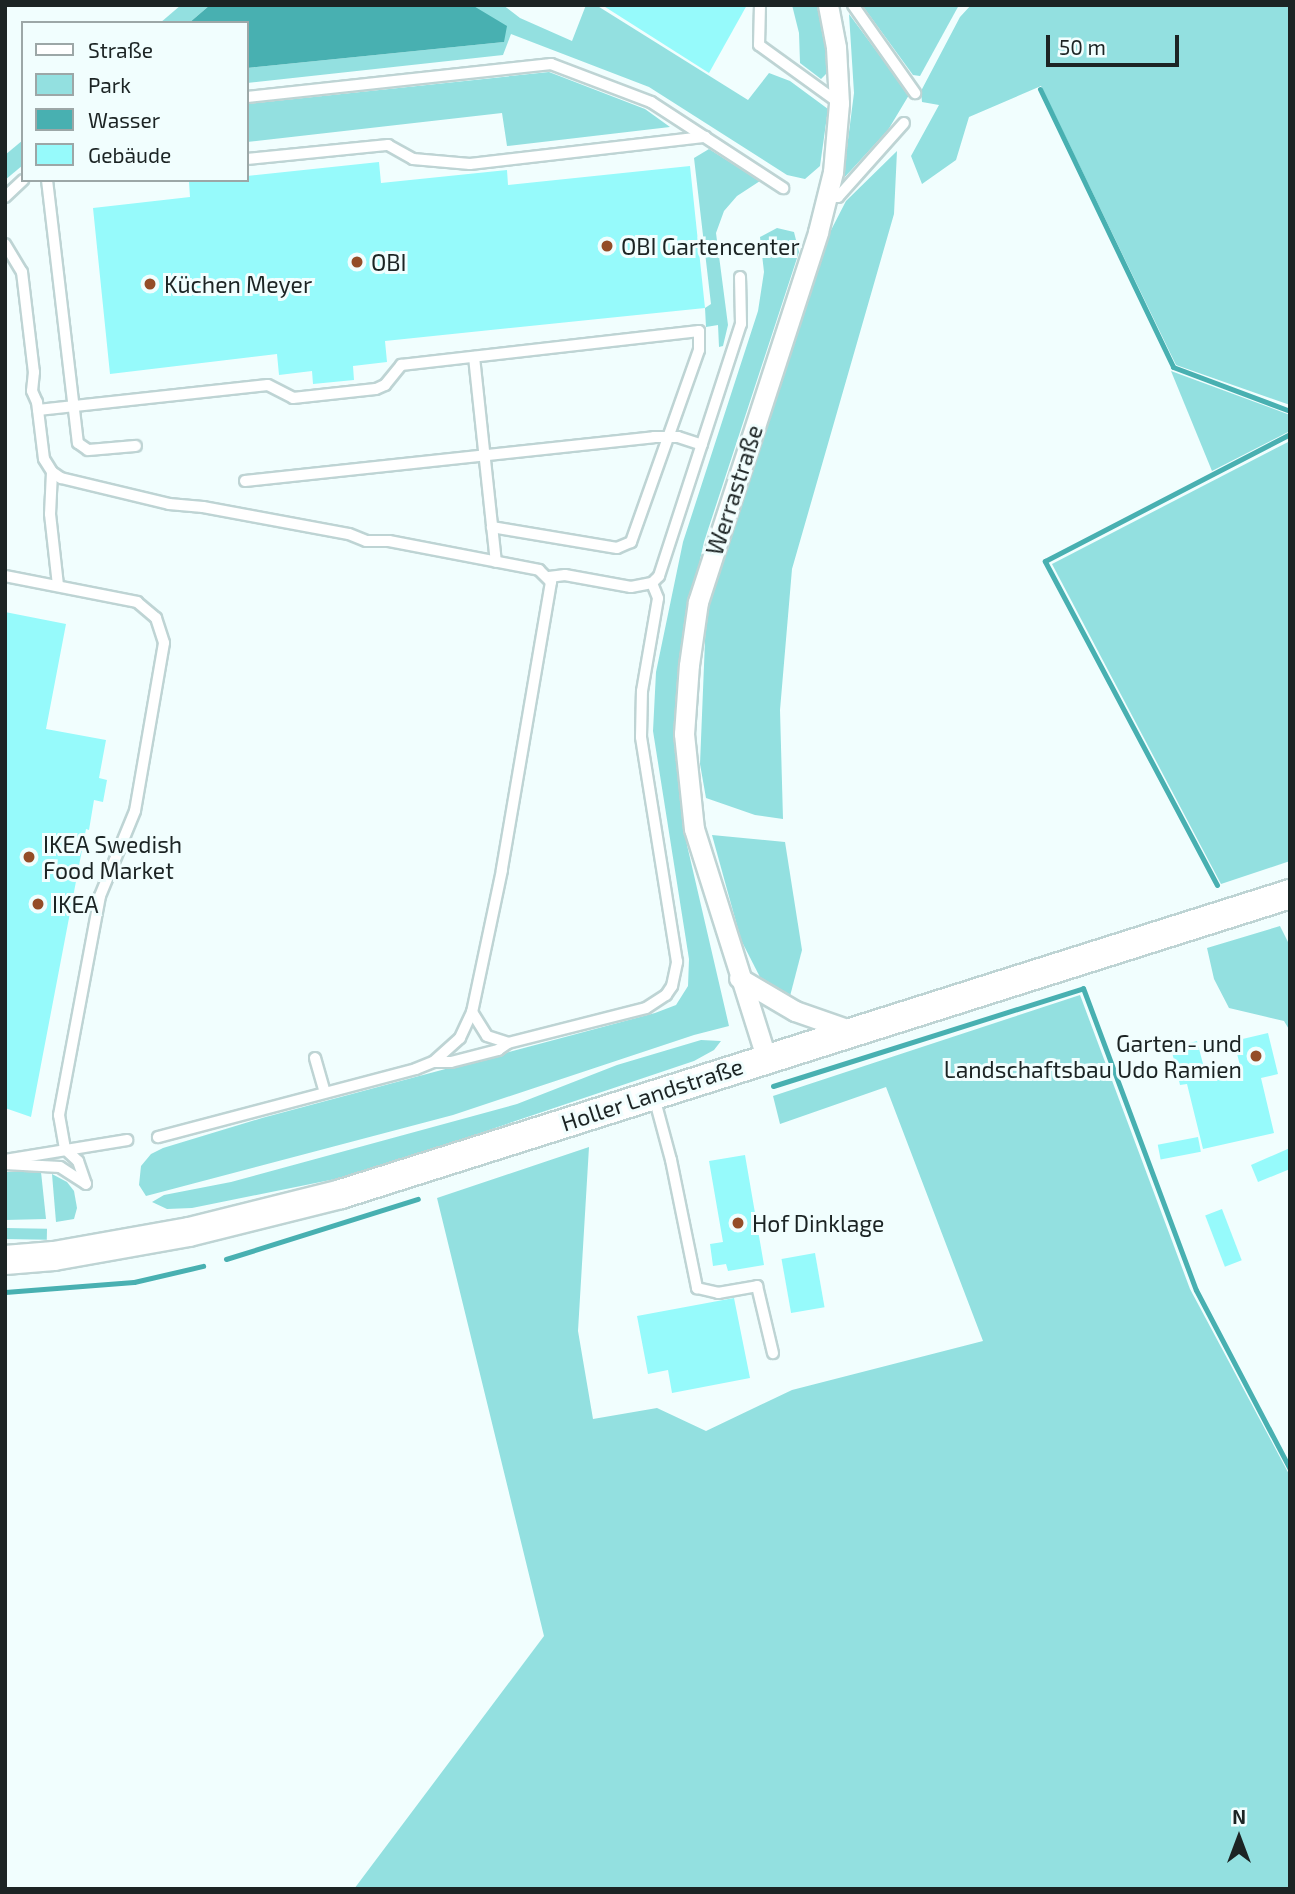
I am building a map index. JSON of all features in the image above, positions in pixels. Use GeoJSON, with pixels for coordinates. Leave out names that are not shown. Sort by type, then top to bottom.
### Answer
{"type":"FeatureCollection","features":[{"type":"Feature","properties":{"kind":"main road","name":"Holler Landstraße"},"geometry":{"type":"LineString","coordinates":[[5,1260],[54,1256],[180,1234],[328,1197],[766,1057],[1194,928],[1290,894]]}},
{"type":"Feature","properties":{"kind":"street","name":"Werrastraße"},"geometry":{"type":"LineString","coordinates":[[766,1057],[694,829],[684,734],[689,665],[698,602],[827,197],[839,103],[836,47],[828,5]]}},
{"type":"Feature","properties":{"kind":"street"},"geometry":{"type":"LineString","coordinates":[[739,978],[795,1011],[852,1031]]}},
{"type":"Feature","properties":{"kind":"lane"},"geometry":{"type":"LineString","coordinates":[[760,5],[759,45],[839,103]]}},
{"type":"Feature","properties":{"kind":"lane"},"geometry":{"type":"LineString","coordinates":[[853,5],[915,93]]}},
{"type":"Feature","properties":{"kind":"lane"},"geometry":{"type":"LineString","coordinates":[[248,97],[551,64],[652,102],[783,188]]}},
{"type":"Feature","properties":{"kind":"lane"},"geometry":{"type":"LineString","coordinates":[[827,197],[838,197],[904,123]]}},
{"type":"Feature","properties":{"kind":"lane"},"geometry":{"type":"LineString","coordinates":[[248,159],[388,145],[413,159],[470,164],[705,136]]}},
{"type":"Feature","properties":{"kind":"lane"},"geometry":{"type":"LineString","coordinates":[[5,197],[21,182]]}},
{"type":"Feature","properties":{"kind":"lane"},"geometry":{"type":"LineString","coordinates":[[47,182],[76,437],[82,448],[94,450],[136,446]]}},
{"type":"Feature","properties":{"kind":"lane"},"geometry":{"type":"LineString","coordinates":[[5,244],[22,271],[34,372],[32,391],[38,410],[44,459],[52,472],[50,514],[58,585]]}},
{"type":"Feature","properties":{"kind":"lane"},"geometry":{"type":"LineString","coordinates":[[52,472],[71,480],[169,504],[203,507],[349,534],[366,541],[389,541],[539,570],[549,577],[565,575],[631,587],[652,583],[663,566],[741,324],[740,277]]}},
{"type":"Feature","properties":{"kind":"lane"},"geometry":{"type":"LineString","coordinates":[[38,410],[268,385],[293,398],[376,389],[384,385],[401,365],[699,331],[699,350],[631,542],[625,547],[492,527]]}},
{"type":"Feature","properties":{"kind":"lane"},"geometry":{"type":"LineString","coordinates":[[474,357],[496,562]]}},
{"type":"Feature","properties":{"kind":"lane"},"geometry":{"type":"LineString","coordinates":[[245,481],[668,438],[702,445]]}},
{"type":"Feature","properties":{"kind":"lane"},"geometry":{"type":"LineString","coordinates":[[5,576],[137,602],[156,618],[164,643],[135,811],[131,827],[109,871],[92,937],[59,1115],[65,1149],[78,1161],[86,1184],[60,1167],[5,1162]]}},
{"type":"Feature","properties":{"kind":"lane"},"geometry":{"type":"LineString","coordinates":[[433,1062],[460,1038],[472,1012],[509,832],[507,825],[551,593],[549,577]]}},
{"type":"Feature","properties":{"kind":"lane"},"geometry":{"type":"LineString","coordinates":[[158,1137],[433,1062],[451,1062],[498,1050],[509,1043],[646,1008],[666,995],[676,975],[674,945],[641,737],[642,691],[658,598],[652,583]]}},
{"type":"Feature","properties":{"kind":"lane"},"geometry":{"type":"LineString","coordinates":[[472,1012],[487,1036],[509,1043]]}},
{"type":"Feature","properties":{"kind":"lane"},"geometry":{"type":"LineString","coordinates":[[315,1058],[325,1092]]}},
{"type":"Feature","properties":{"kind":"lane"},"geometry":{"type":"LineString","coordinates":[[653,1093],[671,1160],[696,1288],[718,1293],[757,1286],[773,1353]]}},
{"type":"Feature","properties":{"kind":"lane"},"geometry":{"type":"LineString","coordinates":[[5,1162],[65,1149],[127,1140]]}},
{"type":"Feature","properties":{"kind":"green space"},"geometry":{"type":"Polygon","coordinates":[[[181,5],[210,5],[191,21],[162,21],[181,5]]]}},
{"type":"Feature","properties":{"kind":"green space"},"geometry":{"type":"Polygon","coordinates":[[[472,5],[503,5],[520,18],[572,41],[586,5],[596,5],[748,100],[769,73],[790,81],[828,109],[820,166],[805,179],[787,175],[649,87],[511,34],[503,55],[248,83],[248,68],[504,42],[472,5]]]}},
{"type":"Feature","properties":{"kind":"green space"},"geometry":{"type":"Polygon","coordinates":[[[792,5],[819,5],[826,47],[826,74],[821,79],[800,63],[799,33],[792,5]]]}},
{"type":"Feature","properties":{"kind":"green space"},"geometry":{"type":"Polygon","coordinates":[[[862,5],[959,5],[920,76],[913,75],[862,5]]]}},
{"type":"Feature","properties":{"kind":"green space"},"geometry":{"type":"Polygon","coordinates":[[[971,5],[1290,5],[1290,405],[1176,365],[1041,86],[969,117],[956,160],[922,184],[911,156],[939,105],[922,102],[921,91],[960,17],[971,5]]]}},
{"type":"Feature","properties":{"kind":"green space"},"geometry":{"type":"Polygon","coordinates":[[[849,14],[909,95],[888,130],[843,179],[854,93],[849,14]]]}},
{"type":"Feature","properties":{"kind":"green space"},"geometry":{"type":"Polygon","coordinates":[[[549,72],[645,109],[670,127],[507,146],[502,113],[248,142],[248,104],[549,72]]]}},
{"type":"Feature","properties":{"kind":"green space"},"geometry":{"type":"Polygon","coordinates":[[[21,142],[21,167],[5,180],[5,155],[21,142]]]}},
{"type":"Feature","properties":{"kind":"green space"},"geometry":{"type":"Polygon","coordinates":[[[709,149],[760,181],[737,196],[724,211],[716,233],[728,325],[723,346],[719,347],[718,325],[706,327],[705,308],[711,304],[694,158],[709,149]]]}},
{"type":"Feature","properties":{"kind":"green space"},"geometry":{"type":"Polygon","coordinates":[[[897,151],[894,214],[792,569],[780,710],[783,819],[755,815],[706,798],[700,764],[706,616],[754,454],[828,236],[846,201],[897,151]]]}},
{"type":"Feature","properties":{"kind":"green space"},"geometry":{"type":"Polygon","coordinates":[[[777,228],[794,232],[799,252],[704,542],[691,601],[678,753],[687,845],[729,1026],[694,1035],[453,1115],[146,1196],[139,1185],[141,1166],[151,1154],[163,1148],[262,1118],[655,1013],[676,1005],[688,986],[689,959],[653,731],[656,672],[683,542],[758,311],[764,272],[760,237],[777,228]]]}},
{"type":"Feature","properties":{"kind":"green space"},"geometry":{"type":"Polygon","coordinates":[[[1171,371],[1290,415],[1290,431],[1212,471],[1171,371]]]}},
{"type":"Feature","properties":{"kind":"green space"},"geometry":{"type":"Polygon","coordinates":[[[1290,441],[1290,861],[1221,884],[1052,564],[1290,441]]]}},
{"type":"Feature","properties":{"kind":"green space"},"geometry":{"type":"Polygon","coordinates":[[[712,835],[785,842],[802,950],[789,1000],[762,981],[741,940],[712,835]]]}},
{"type":"Feature","properties":{"kind":"green space"},"geometry":{"type":"Polygon","coordinates":[[[1280,926],[1290,946],[1290,1031],[1284,1021],[1229,1008],[1214,979],[1207,948],[1280,926]]]}},
{"type":"Feature","properties":{"kind":"green space"},"geometry":{"type":"Polygon","coordinates":[[[1080,995],[1190,1289],[1290,1476],[1290,1889],[354,1889],[544,1636],[437,1198],[589,1147],[578,1331],[593,1419],[657,1408],[706,1431],[792,1390],[983,1341],[886,1087],[780,1124],[773,1096],[1080,995]]]}},
{"type":"Feature","properties":{"kind":"green space"},"geometry":{"type":"Polygon","coordinates":[[[701,1040],[721,1041],[714,1050],[694,1061],[355,1175],[192,1208],[167,1209],[152,1202],[164,1195],[231,1182],[517,1104],[617,1065],[701,1040]]]}},
{"type":"Feature","properties":{"kind":"green space"},"geometry":{"type":"Polygon","coordinates":[[[5,1172],[41,1172],[46,1219],[5,1220],[5,1172]]]}},
{"type":"Feature","properties":{"kind":"green space"},"geometry":{"type":"Polygon","coordinates":[[[52,1174],[67,1182],[74,1191],[77,1208],[74,1219],[56,1222],[52,1174]]]}},
{"type":"Feature","properties":{"kind":"green space"},"geometry":{"type":"Polygon","coordinates":[[[5,1228],[47,1229],[47,1240],[5,1239],[5,1228]]]}},
{"type":"Feature","properties":{"kind":"water"},"geometry":{"type":"Polygon","coordinates":[[[210,5],[472,5],[507,26],[504,42],[248,68],[248,21],[191,21],[210,5]]]}},
{"type":"Feature","properties":{"kind":"building"},"geometry":{"type":"Polygon","coordinates":[[[602,5],[747,5],[709,73],[602,5]]]}},
{"type":"Feature","properties":{"kind":"building"},"geometry":{"type":"Polygon","coordinates":[[[379,162],[381,183],[507,170],[508,185],[690,166],[705,308],[385,341],[387,362],[353,366],[354,380],[313,384],[312,371],[279,375],[277,354],[110,374],[93,208],[190,197],[189,182],[248,182],[248,176],[379,162]]]}},
{"type":"Feature","properties":{"kind":"building","name":"IKEA"},"geometry":{"type":"Polygon","coordinates":[[[5,612],[66,624],[46,729],[106,740],[99,778],[107,780],[103,802],[94,800],[89,830],[86,829],[31,1117],[5,1108],[5,612]]]}},
{"type":"Feature","properties":{"kind":"building"},"geometry":{"type":"Polygon","coordinates":[[[1268,1033],[1278,1074],[1261,1078],[1274,1133],[1203,1149],[1187,1084],[1180,1085],[1171,1048],[1197,1041],[1207,1079],[1241,1070],[1234,1041],[1268,1033]]]}},
{"type":"Feature","properties":{"kind":"building"},"geometry":{"type":"Polygon","coordinates":[[[1198,1137],[1201,1152],[1161,1160],[1158,1145],[1198,1137]]]}},
{"type":"Feature","properties":{"kind":"building"},"geometry":{"type":"Polygon","coordinates":[[[1290,1148],[1290,1169],[1258,1182],[1251,1165],[1290,1148]]]}},
{"type":"Feature","properties":{"kind":"building","name":"Hof Dinklage"},"geometry":{"type":"Polygon","coordinates":[[[745,1155],[764,1265],[728,1271],[726,1264],[713,1266],[710,1244],[723,1242],[709,1161],[745,1155]]]}},
{"type":"Feature","properties":{"kind":"building"},"geometry":{"type":"Polygon","coordinates":[[[1222,1209],[1242,1260],[1225,1267],[1205,1215],[1222,1209]]]}},
{"type":"Feature","properties":{"kind":"building"},"geometry":{"type":"Polygon","coordinates":[[[815,1253],[825,1307],[791,1313],[782,1259],[815,1253]]]}},
{"type":"Feature","properties":{"kind":"building"},"geometry":{"type":"Polygon","coordinates":[[[734,1298],[750,1378],[672,1393],[668,1370],[648,1374],[637,1316],[734,1298]]]}},
{"type":"Feature","properties":{"kind":"waterway"},"geometry":{"type":"LineString","coordinates":[[1040,89],[1173,367],[1290,411]]}},
{"type":"Feature","properties":{"kind":"waterway"},"geometry":{"type":"LineString","coordinates":[[1217,885],[1045,561],[1290,434]]}},
{"type":"Feature","properties":{"kind":"waterway"},"geometry":{"type":"LineString","coordinates":[[773,1086],[1083,988],[1196,1290],[1290,1469]]}},
{"type":"Feature","properties":{"kind":"waterway"},"geometry":{"type":"LineString","coordinates":[[226,1259],[418,1199]]}},
{"type":"Feature","properties":{"kind":"waterway"},"geometry":{"type":"LineString","coordinates":[[5,1292],[134,1282],[203,1266]]}},
{"type":"Feature","properties":{"kind":"place","name":"OBI Gartencenter"},"geometry":{"type":"Point","coordinates":[607,246]}},
{"type":"Feature","properties":{"kind":"place","name":"OBI"},"geometry":{"type":"Point","coordinates":[357,262]}},
{"type":"Feature","properties":{"kind":"place","name":"Küchen Meyer"},"geometry":{"type":"Point","coordinates":[150,284]}},
{"type":"Feature","properties":{"kind":"place","name":"IKEA Swedish Food Market"},"geometry":{"type":"Point","coordinates":[29,857]}},
{"type":"Feature","properties":{"kind":"place","name":"IKEA"},"geometry":{"type":"Point","coordinates":[38,904]}},
{"type":"Feature","properties":{"kind":"place","name":"Garten- und Landschaftsbau Udo Ramien"},"geometry":{"type":"Point","coordinates":[1256,1056]}},
{"type":"Feature","properties":{"kind":"place","name":"Hof Dinklage"},"geometry":{"type":"Point","coordinates":[738,1223]}}]}
